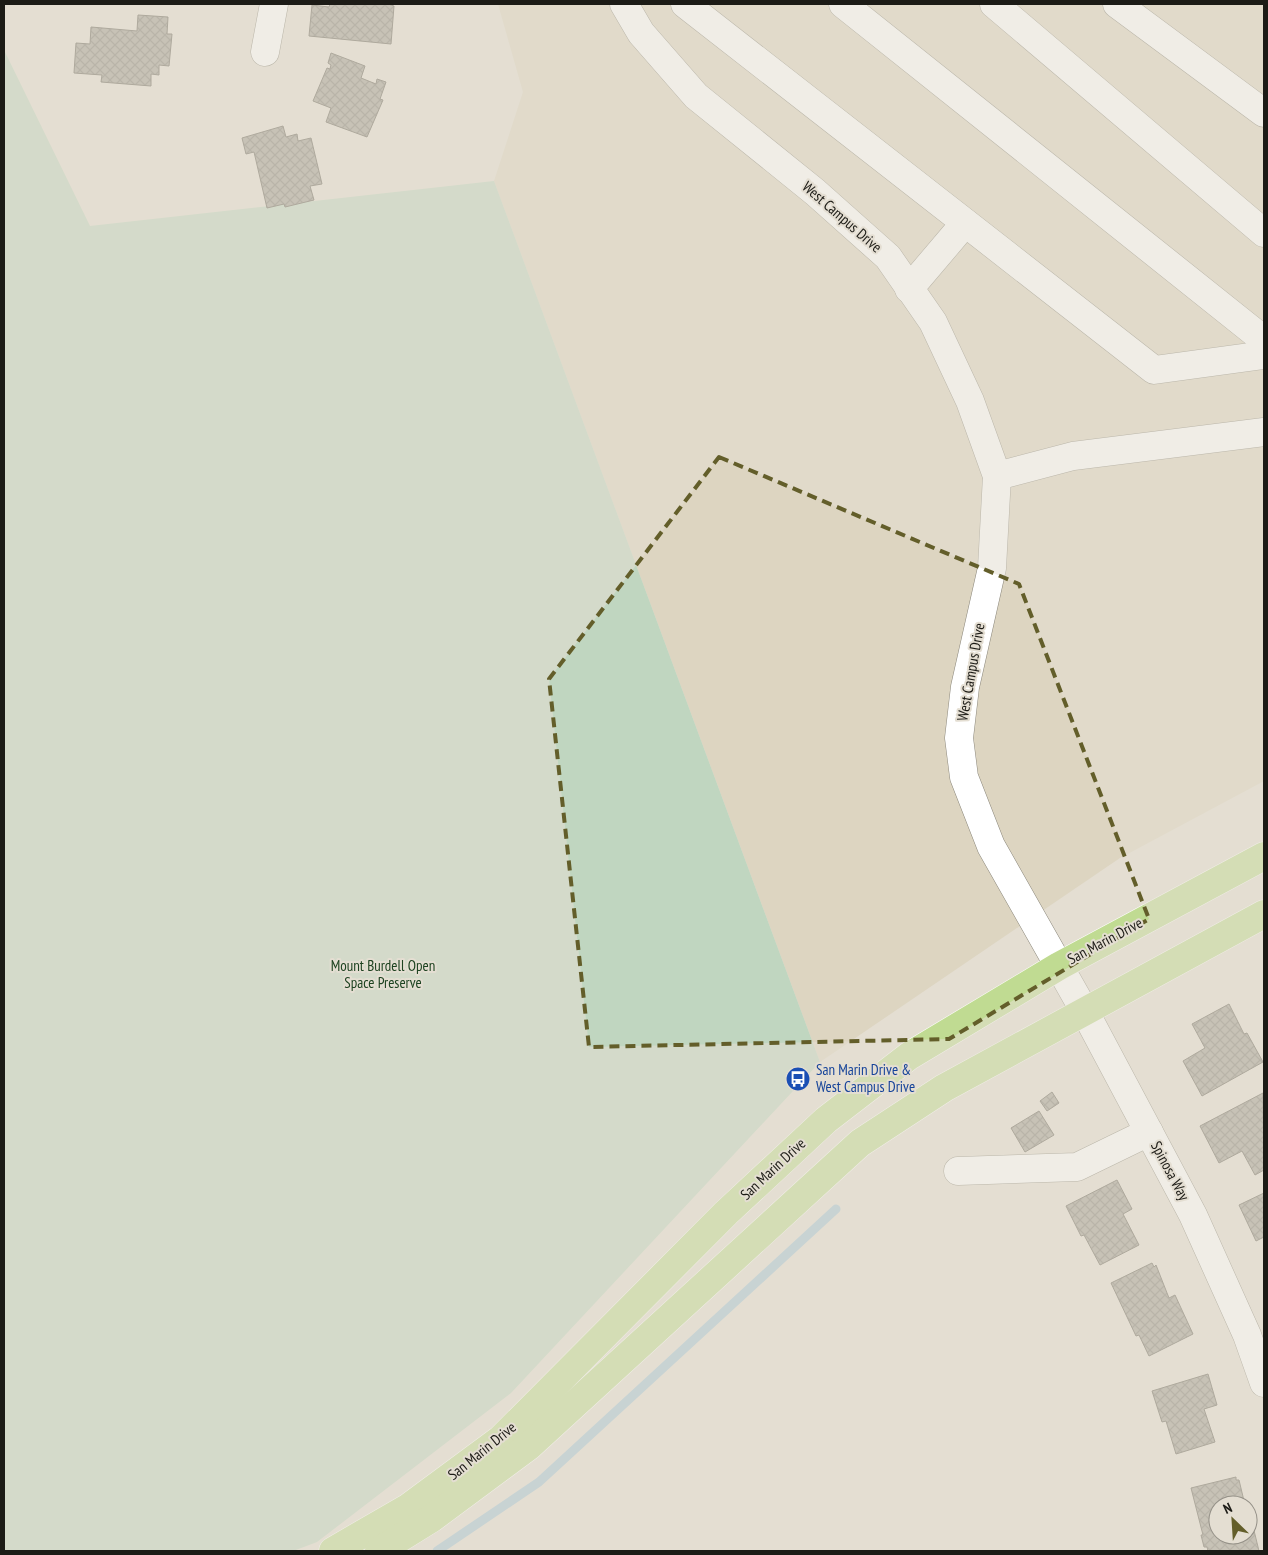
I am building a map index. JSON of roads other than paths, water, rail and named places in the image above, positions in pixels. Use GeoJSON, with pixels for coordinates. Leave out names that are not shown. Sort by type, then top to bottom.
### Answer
{"type":"FeatureCollection","features":[{"type":"Feature","properties":{"kind":"main road","name":"San Marin Drive"},"geometry":{"type":"LineString","coordinates":[[333,1551],[409,1507],[501,1440],[726,1213],[826,1120],[909,1056],[1059,966],[1264,856]]}},
{"type":"Feature","properties":{"kind":"main road","name":"San Marin Drive"},"geometry":{"type":"LineString","coordinates":[[379,1551],[432,1518],[529,1446],[860,1143],[944,1088],[1264,914]]}},
{"type":"Feature","properties":{"kind":"street"},"geometry":{"type":"LineString","coordinates":[[264,52],[274,4]]}},
{"type":"Feature","properties":{"kind":"street","name":"West Campus Drive"},"geometry":{"type":"LineString","coordinates":[[624,4],[641,33],[696,96],[815,192],[888,257],[933,322],[970,402],[997,476],[992,568],[965,687],[959,738],[964,777],[991,846],[1059,966]]}},
{"type":"Feature","properties":{"kind":"street"},"geometry":{"type":"LineString","coordinates":[[685,4],[1154,370],[1264,355]]}},
{"type":"Feature","properties":{"kind":"street"},"geometry":{"type":"LineString","coordinates":[[843,4],[1264,340]]}},
{"type":"Feature","properties":{"kind":"street"},"geometry":{"type":"LineString","coordinates":[[994,4],[1264,233]]}},
{"type":"Feature","properties":{"kind":"street"},"geometry":{"type":"LineString","coordinates":[[1117,4],[1264,113]]}},
{"type":"Feature","properties":{"kind":"street"},"geometry":{"type":"LineString","coordinates":[[910,289],[965,222]]}},
{"type":"Feature","properties":{"kind":"street"},"geometry":{"type":"LineString","coordinates":[[997,476],[1073,456],[1264,432]]}},
{"type":"Feature","properties":{"kind":"street","name":"Spinosa Way"},"geometry":{"type":"LineString","coordinates":[[1059,966],[1193,1216],[1247,1335],[1264,1383]]}},
{"type":"Feature","properties":{"kind":"street"},"geometry":{"type":"LineString","coordinates":[[958,1171],[1077,1167],[1149,1132]]}},
{"type":"Feature","properties":{"kind":"waterway"},"geometry":{"type":"LineString","coordinates":[[437,1551],[539,1482],[836,1209]]}},
{"type":"Feature","properties":{"kind":"place","name":"San Marin Drive & West Campus Drive"},"geometry":{"type":"Point","coordinates":[798,1079]}},
{"type":"Feature","properties":{"kind":"park label","name":"Mount Burdell Open Space Preserve"},"geometry":{"type":"Point","coordinates":[383,974]}}]}
